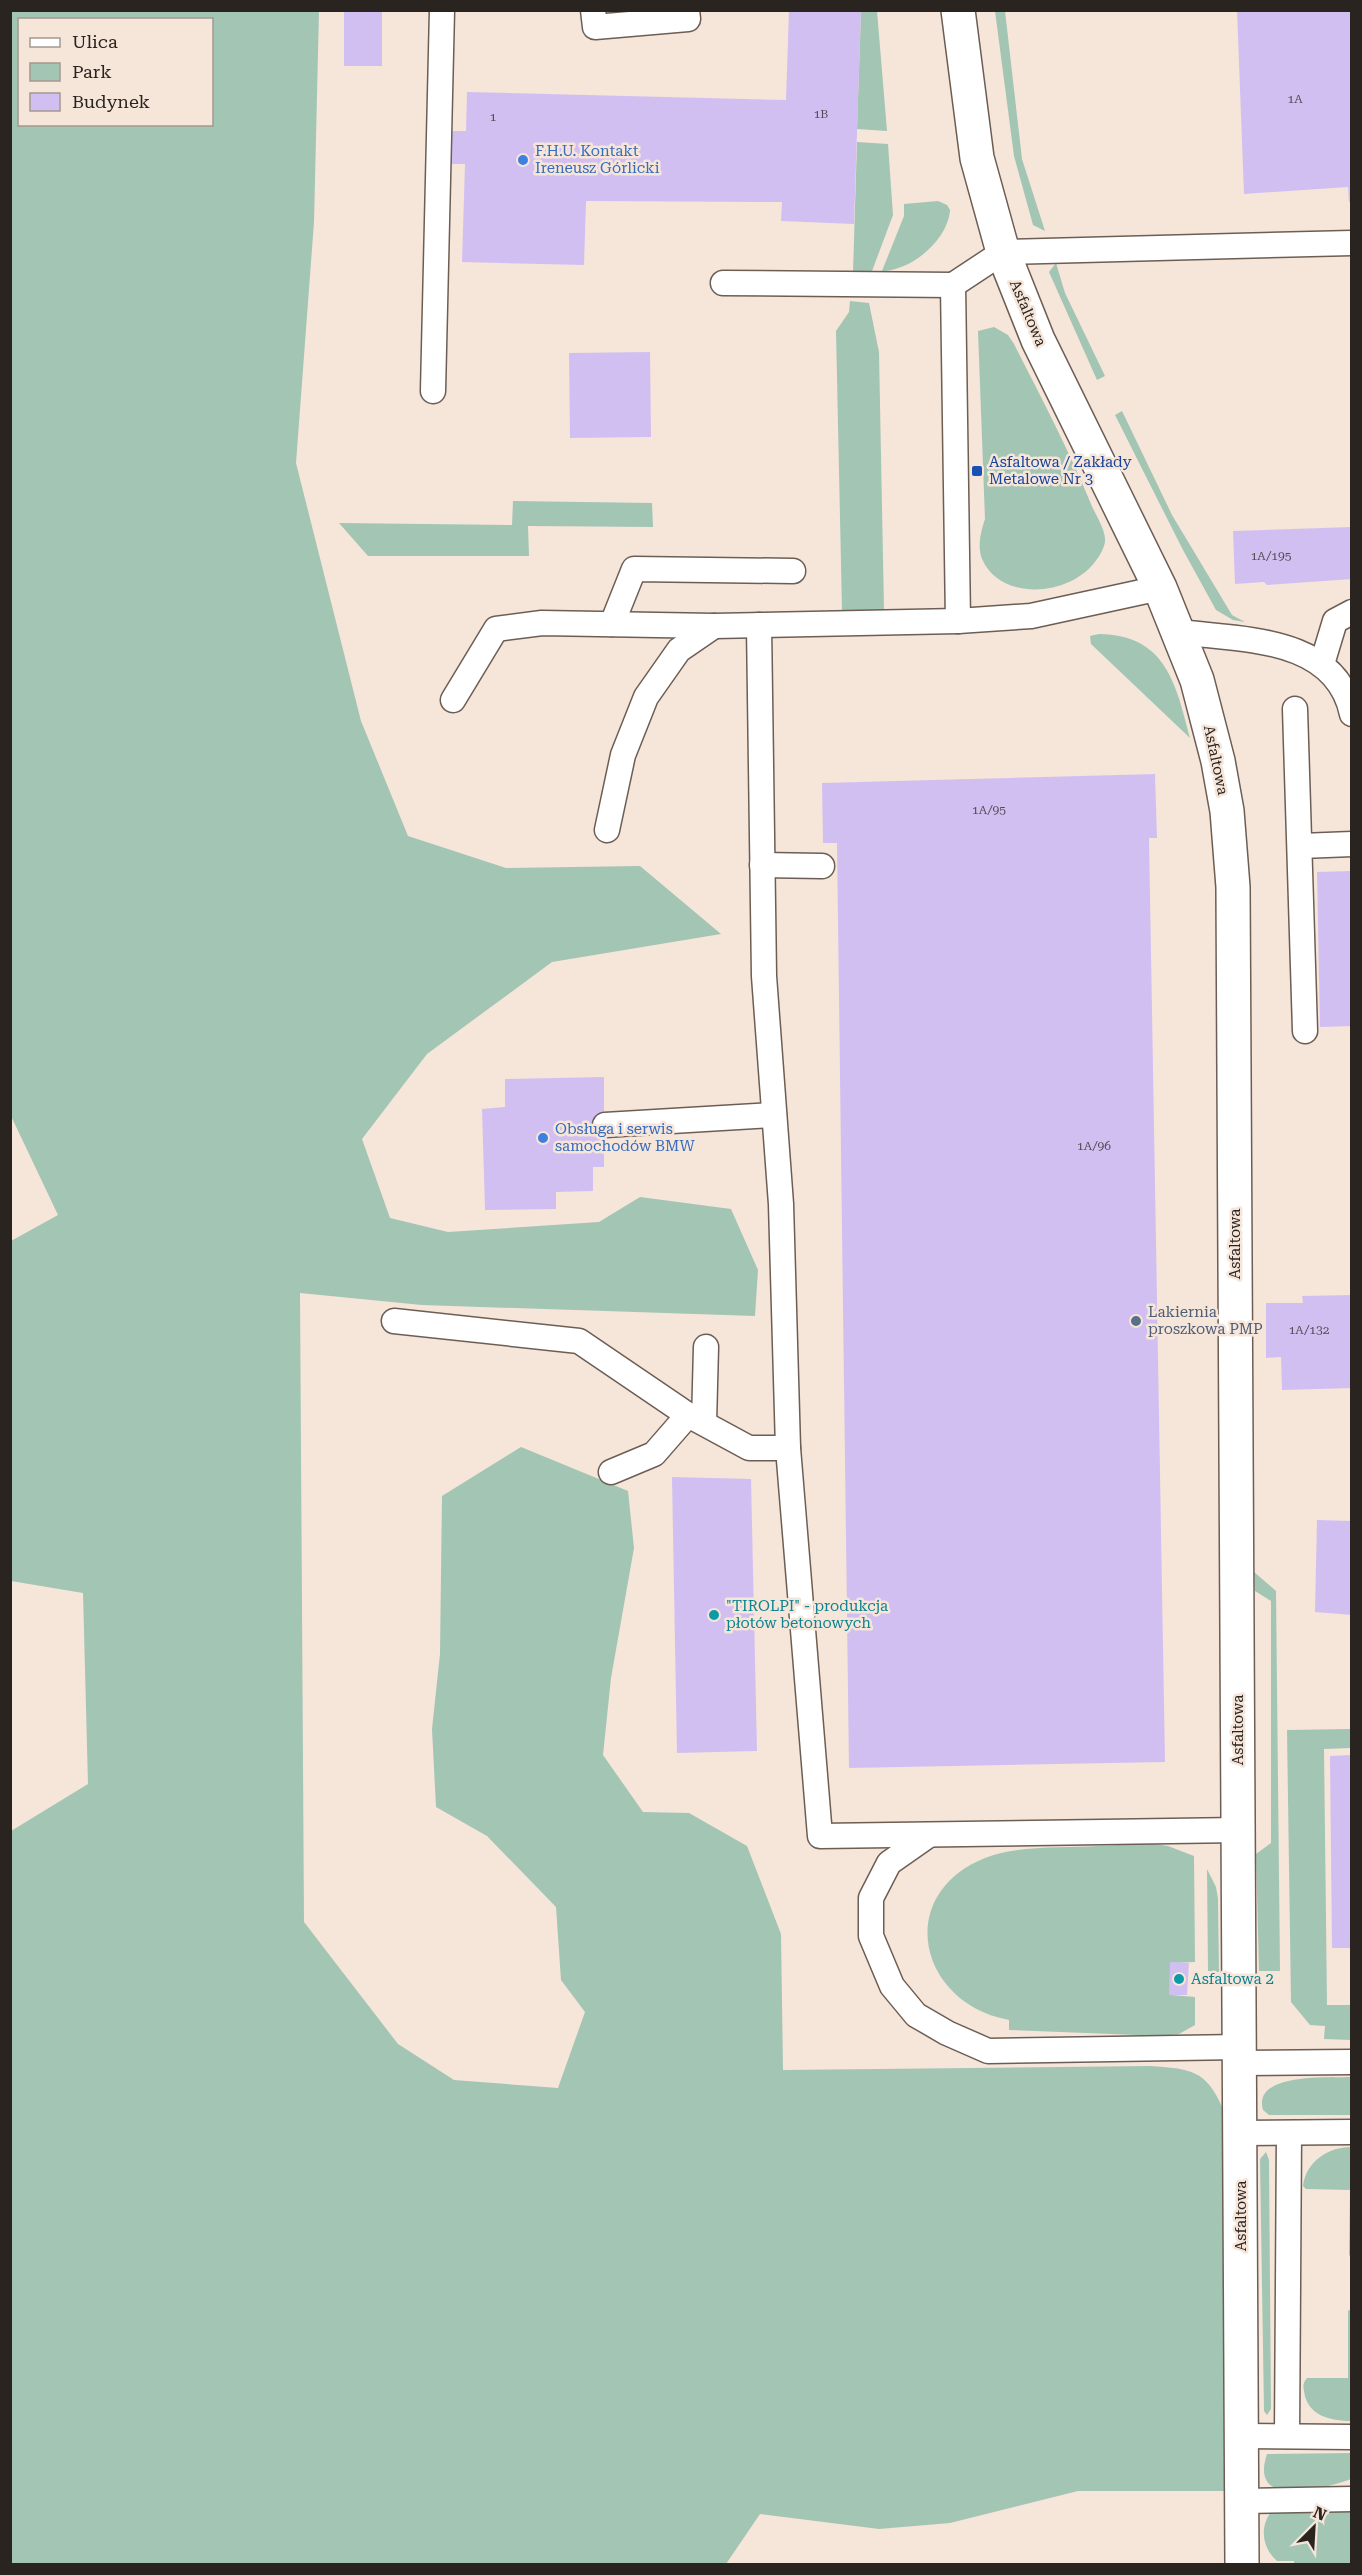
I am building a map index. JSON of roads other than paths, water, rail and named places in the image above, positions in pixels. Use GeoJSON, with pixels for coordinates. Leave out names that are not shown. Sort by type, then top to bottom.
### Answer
{"type":"FeatureCollection","features":[{"type":"Feature","properties":{"kind":"street","name":"Asfaltowa"},"geometry":{"type":"LineString","coordinates":[[958,10],[977,158],[1003,252],[1038,340],[1160,588],[1179,632],[1197,680],[1218,761],[1227,811],[1233,887],[1242,2565]]}},
{"type":"Feature","properties":{"kind":"lane"},"geometry":{"type":"LineString","coordinates":[[433,391],[442,10]]}},
{"type":"Feature","properties":{"kind":"lane"},"geometry":{"type":"LineString","coordinates":[[593,10],[594,27],[688,19],[687,10]]}},
{"type":"Feature","properties":{"kind":"lane"},"geometry":{"type":"LineString","coordinates":[[723,283],[953,285],[1003,252],[1352,243]]}},
{"type":"Feature","properties":{"kind":"lane"},"geometry":{"type":"LineString","coordinates":[[953,285],[958,621]]}},
{"type":"Feature","properties":{"kind":"lane"},"geometry":{"type":"LineString","coordinates":[[612,624],[634,568],[793,571]]}},
{"type":"Feature","properties":{"kind":"lane"},"geometry":{"type":"LineString","coordinates":[[453,700],[496,629],[542,623],[759,626],[958,621],[1031,616],[1160,588]]}},
{"type":"Feature","properties":{"kind":"lane"},"geometry":{"type":"LineString","coordinates":[[1322,664],[1335,621],[1352,612]]}},
{"type":"Feature","properties":{"kind":"lane"},"geometry":{"type":"LineString","coordinates":[[607,830],[623,755],[646,697],[680,650],[714,626]]}},
{"type":"Feature","properties":{"kind":"lane"},"geometry":{"type":"LineString","coordinates":[[759,626],[764,976],[781,1204],[788,1448],[820,1836],[1239,1830]]}},
{"type":"Feature","properties":{"kind":"lane"},"geometry":{"type":"LineString","coordinates":[[1179,632],[1275,644],[1302,652],[1322,664],[1337,681],[1349,703],[1352,714]]}},
{"type":"Feature","properties":{"kind":"lane"},"geometry":{"type":"LineString","coordinates":[[1295,709],[1305,1031]]}},
{"type":"Feature","properties":{"kind":"lane"},"geometry":{"type":"LineString","coordinates":[[1301,846],[1352,844]]}},
{"type":"Feature","properties":{"kind":"lane"},"geometry":{"type":"LineString","coordinates":[[762,865],[822,866]]}},
{"type":"Feature","properties":{"kind":"lane"},"geometry":{"type":"LineString","coordinates":[[605,1125],[774,1115]]}},
{"type":"Feature","properties":{"kind":"lane"},"geometry":{"type":"LineString","coordinates":[[394,1321],[579,1341],[696,1419],[749,1448],[788,1448]]}},
{"type":"Feature","properties":{"kind":"lane"},"geometry":{"type":"LineString","coordinates":[[611,1472],[654,1454],[696,1419],[706,1347]]}},
{"type":"Feature","properties":{"kind":"lane"},"geometry":{"type":"LineString","coordinates":[[929,1835],[889,1863],[871,1898],[871,1936],[892,1986],[916,2015],[947,2033],[988,2051],[1240,2055],[1352,2062]]}},
{"type":"Feature","properties":{"kind":"lane"},"geometry":{"type":"LineString","coordinates":[[1240,2133],[1352,2132]]}},
{"type":"Feature","properties":{"kind":"lane"},"geometry":{"type":"LineString","coordinates":[[1287,2436],[1289,2133]]}},
{"type":"Feature","properties":{"kind":"lane"},"geometry":{"type":"LineString","coordinates":[[1242,2436],[1352,2437]]}},
{"type":"Feature","properties":{"kind":"lane"},"geometry":{"type":"LineString","coordinates":[[1242,2501],[1352,2499]]}},
{"type":"Feature","properties":{"kind":"place","name":"F.H.U. Kontakt Ireneusz Górlicki"},"geometry":{"type":"Point","coordinates":[523,160]}},
{"type":"Feature","properties":{"kind":"place","name":"Asfaltowa / Zakłady Metalowe Nr 3"},"geometry":{"type":"Point","coordinates":[977,471]}},
{"type":"Feature","properties":{"kind":"place","name":"Obsługa i serwis samochodów BMW"},"geometry":{"type":"Point","coordinates":[543,1138]}},
{"type":"Feature","properties":{"kind":"place","name":"Lakiernia proszkowa PMP"},"geometry":{"type":"Point","coordinates":[1136,1321]}},
{"type":"Feature","properties":{"kind":"place","name":"\"TIROLPI\" - produkcja płotów betonowych"},"geometry":{"type":"Point","coordinates":[714,1615]}},
{"type":"Feature","properties":{"kind":"place","name":"Asfaltowa 2"},"geometry":{"type":"Point","coordinates":[1179,1979]}}]}
